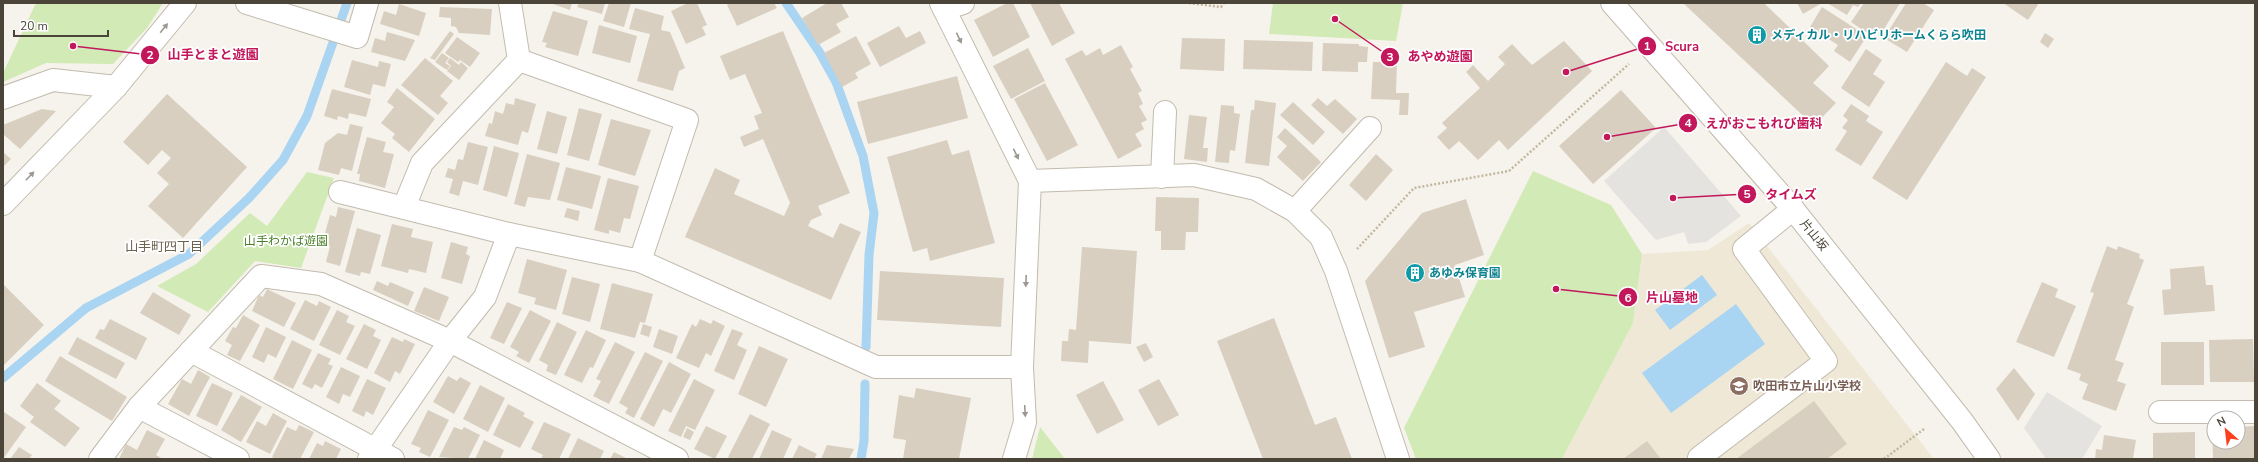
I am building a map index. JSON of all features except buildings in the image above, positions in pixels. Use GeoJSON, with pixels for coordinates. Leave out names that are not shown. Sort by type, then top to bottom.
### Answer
{"type":"FeatureCollection","features":[{"type":"Feature","properties":{"kind":"street"},"geometry":{"type":"LineString","coordinates":[[3,204],[116,87],[185,3]]}},
{"type":"Feature","properties":{"kind":"street"},"geometry":{"type":"LineString","coordinates":[[247,3],[357,37],[367,3]]}},
{"type":"Feature","properties":{"kind":"street"},"geometry":{"type":"LineString","coordinates":[[510,3],[519,60]]}},
{"type":"Feature","properties":{"kind":"street","name":"片山坂"},"geometry":{"type":"LineString","coordinates":[[1612,3],[1793,209],[1962,420],[1989,459]]}},
{"type":"Feature","properties":{"kind":"street"},"geometry":{"type":"LineString","coordinates":[[950,5],[1030,181],[1022,367],[1025,422],[1014,459]]}},
{"type":"Feature","properties":{"kind":"street"},"geometry":{"type":"LineString","coordinates":[[404,207],[422,163],[519,60]]}},
{"type":"Feature","properties":{"kind":"street"},"geometry":{"type":"LineString","coordinates":[[519,60],[687,120],[640,261]]}},
{"type":"Feature","properties":{"kind":"street"},"geometry":{"type":"LineString","coordinates":[[3,98],[53,80],[116,87]]}},
{"type":"Feature","properties":{"kind":"street"},"geometry":{"type":"LineString","coordinates":[[1162,177],[1165,112]]}},
{"type":"Feature","properties":{"kind":"street"},"geometry":{"type":"LineString","coordinates":[[1294,211],[1370,128]]}},
{"type":"Feature","properties":{"kind":"street"},"geometry":{"type":"LineString","coordinates":[[1030,181],[1194,175],[1256,189],[1294,211],[1321,237],[1336,271],[1398,459]]}},
{"type":"Feature","properties":{"kind":"street"},"geometry":{"type":"LineString","coordinates":[[340,192],[509,234],[640,261],[876,367],[1022,367]]}},
{"type":"Feature","properties":{"kind":"street"},"geometry":{"type":"LineString","coordinates":[[1699,458],[1826,361],[1744,249],[1793,209]]}},
{"type":"Feature","properties":{"kind":"street"},"geometry":{"type":"LineString","coordinates":[[191,351],[379,456],[450,342],[485,297],[509,234]]}},
{"type":"Feature","properties":{"kind":"street"},"geometry":{"type":"LineString","coordinates":[[100,459],[139,407],[261,276],[321,284],[450,342],[677,459]]}},
{"type":"Feature","properties":{"kind":"street"},"geometry":{"type":"LineString","coordinates":[[139,407],[238,459]]}},
{"type":"Feature","properties":{"kind":"street"},"geometry":{"type":"LineString","coordinates":[[2160,412],[2255,412]]}},
{"type":"Feature","properties":{"kind":"path"},"geometry":{"type":"LineString","coordinates":[[1189,3],[1221,6],[1224,3]]}},
{"type":"Feature","properties":{"kind":"path"},"geometry":{"type":"LineString","coordinates":[[1336,271],[1414,188],[1509,171],[1650,45]]}},
{"type":"Feature","properties":{"kind":"path"},"geometry":{"type":"LineString","coordinates":[[1884,459],[1924,429]]}},
{"type":"Feature","properties":{"kind":"shaded area"},"geometry":{"type":"Polygon","coordinates":[[[1664,127],[1741,216],[1706,242],[1688,244],[1684,232],[1656,240],[1604,181],[1664,127]]]}},
{"type":"Feature","properties":{"kind":"shaded area","name":"吹田市立片山小学校"},"geometry":{"type":"Polygon","coordinates":[[[1749,223],[1934,459],[1562,459],[1633,323],[1642,254],[1708,250],[1749,223]]]}},
{"type":"Feature","properties":{"kind":"shaded area"},"geometry":{"type":"Polygon","coordinates":[[[2047,392],[2102,426],[2082,459],[2046,459],[2024,428],[2047,392]]]}},
{"type":"Feature","properties":{"kind":"green space"},"geometry":{"type":"Polygon","coordinates":[[[36,3],[163,3],[147,28],[113,64],[46,63],[3,82],[3,73],[36,3]]]}},
{"type":"Feature","properties":{"kind":"green space"},"geometry":{"type":"Polygon","coordinates":[[[1273,3],[1403,3],[1396,41],[1269,34],[1273,3]]]}},
{"type":"Feature","properties":{"kind":"green space"},"geometry":{"type":"Polygon","coordinates":[[[1533,171],[1611,205],[1642,254],[1633,323],[1562,459],[1416,459],[1404,428],[1533,171]]]}},
{"type":"Feature","properties":{"kind":"green space","name":"山手わかば遊園"},"geometry":{"type":"Polygon","coordinates":[[[307,172],[334,178],[301,268],[255,261],[208,312],[157,286],[196,264],[250,213],[267,226],[307,172]]]}},
{"type":"Feature","properties":{"kind":"green space"},"geometry":{"type":"Polygon","coordinates":[[[1040,427],[1065,459],[1032,459],[1040,427]]]}},
{"type":"Feature","properties":{"kind":"water"},"geometry":{"type":"Polygon","coordinates":[[[1702,275],[1717,295],[1670,330],[1655,310],[1702,275]]]}},
{"type":"Feature","properties":{"kind":"water"},"geometry":{"type":"Polygon","coordinates":[[[1736,304],[1765,344],[1671,413],[1642,373],[1736,304]]]}},
{"type":"Feature","properties":{"kind":"waterway"},"geometry":{"type":"LineString","coordinates":[[3,378],[86,308],[189,254],[249,198],[283,160],[307,116],[347,3]]}},
{"type":"Feature","properties":{"kind":"waterway"},"geometry":{"type":"LineString","coordinates":[[786,3],[820,53],[836,82],[863,156],[874,213],[869,255],[866,347]]}},
{"type":"Feature","properties":{"kind":"waterway"},"geometry":{"type":"LineString","coordinates":[[861,459],[864,441],[865,384]]}},
{"type":"Feature","properties":{"kind":"place","name":"あやめ遊園"},"geometry":{"type":"Point","coordinates":[1335,19]}},
{"type":"Feature","properties":{"kind":"place","name":"メディカル・リハビリホームくらら吹田"},"geometry":{"type":"Point","coordinates":[1757,35]}},
{"type":"Feature","properties":{"kind":"place","name":"山手とまと遊園"},"geometry":{"type":"Point","coordinates":[73,46]}},
{"type":"Feature","properties":{"kind":"place","name":"Scura"},"geometry":{"type":"Point","coordinates":[1566,72]}},
{"type":"Feature","properties":{"kind":"place","name":"えがおこもれび歯科"},"geometry":{"type":"Point","coordinates":[1607,137]}},
{"type":"Feature","properties":{"kind":"place","name":"タイムズ"},"geometry":{"type":"Point","coordinates":[1673,198]}},
{"type":"Feature","properties":{"kind":"place","name":"あゆみ保育園"},"geometry":{"type":"Point","coordinates":[1415,273]}},
{"type":"Feature","properties":{"kind":"place","name":"片山墓地"},"geometry":{"type":"Point","coordinates":[1556,289]}},
{"type":"Feature","properties":{"kind":"place","name":"吹田市立片山小学校"},"geometry":{"type":"Point","coordinates":[1739,386]}},
{"type":"Feature","properties":{"kind":"district","name":"山手町四丁目"},"geometry":{"type":"Point","coordinates":[164,246]}}]}
